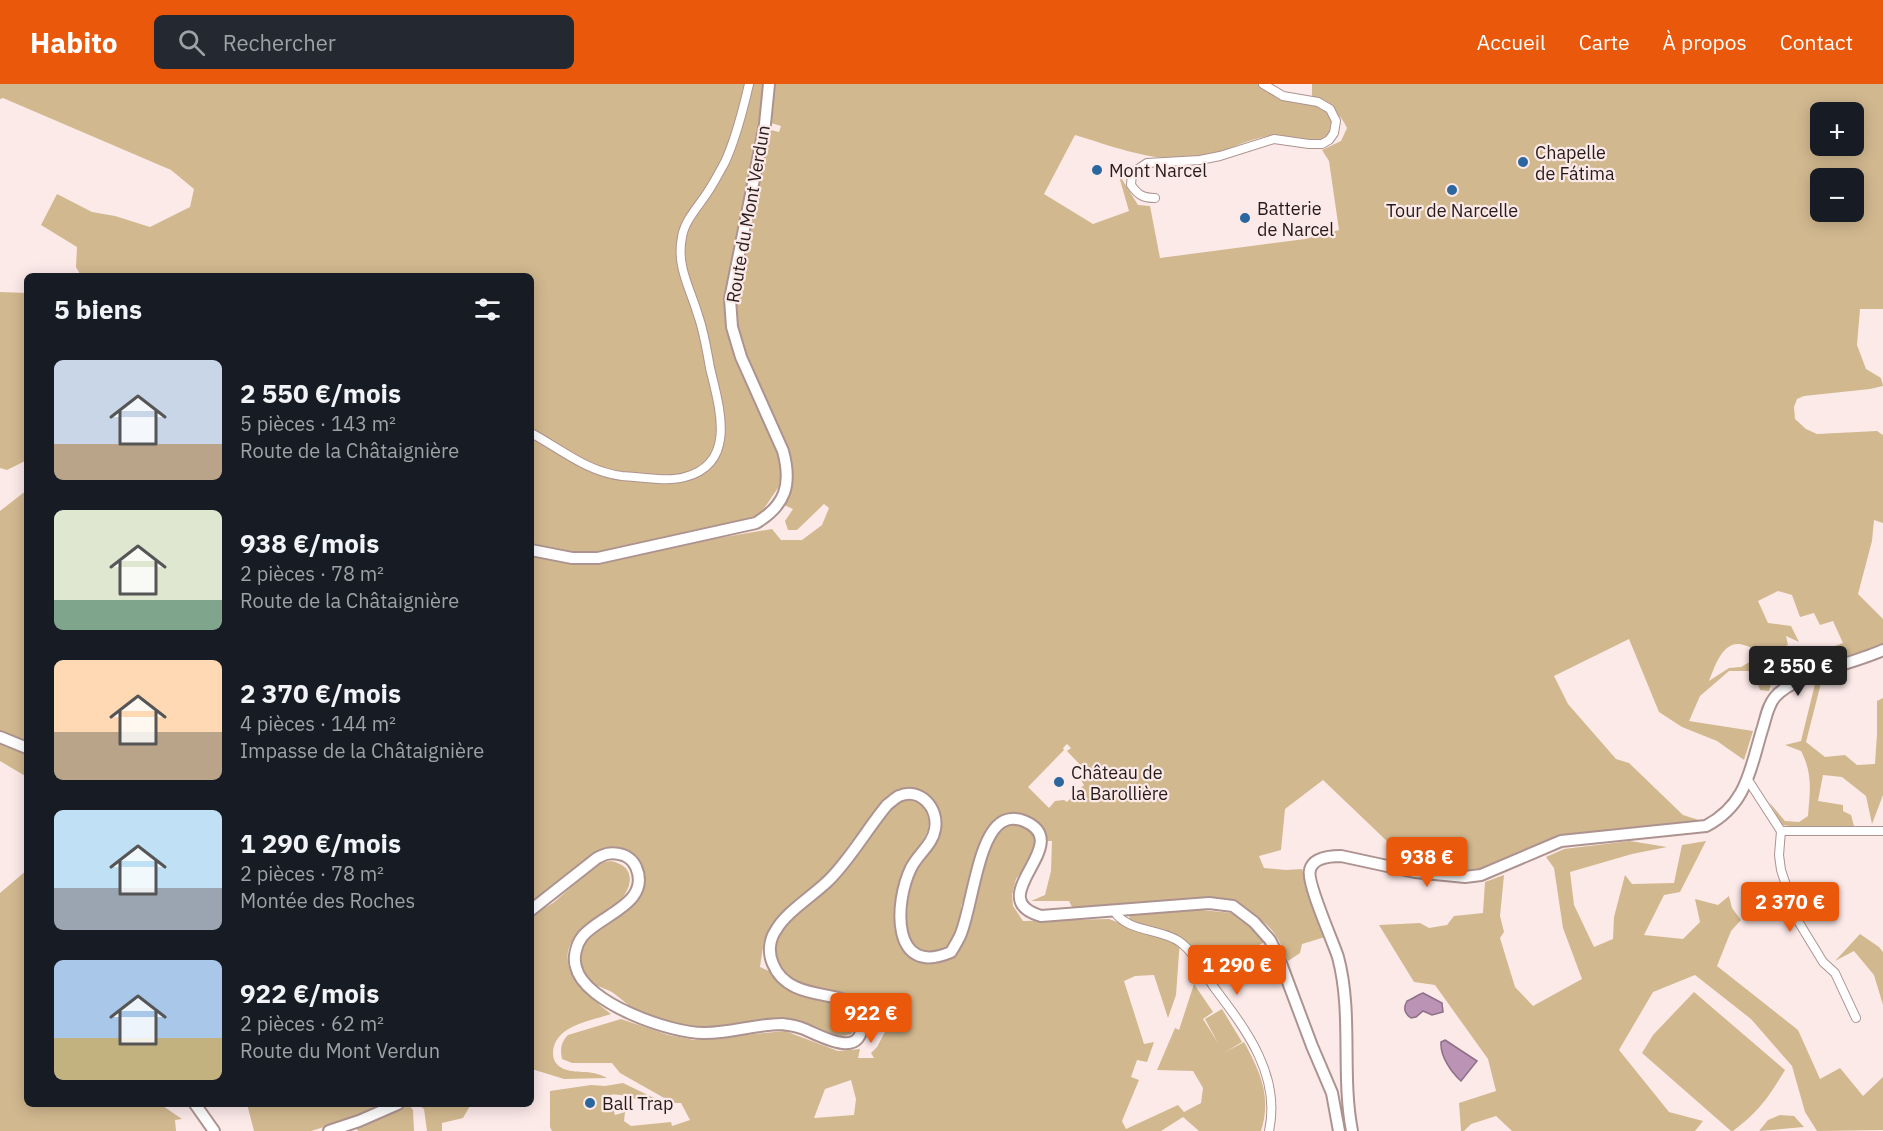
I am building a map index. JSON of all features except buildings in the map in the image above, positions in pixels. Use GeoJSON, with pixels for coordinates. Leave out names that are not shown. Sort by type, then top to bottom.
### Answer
{"type":"FeatureCollection","features":[{"type":"Feature","properties":{"kind":"street"},"geometry":{"type":"LineString","coordinates":[[534,435],[583,465],[622,476],[684,478],[702,470],[718,449],[722,435],[719,408],[699,316],[682,274],[680,256],[682,234],[725,162],[743,110],[749,84]]}},
{"type":"Feature","properties":{"kind":"street","name":"Route du Mont Verdun"},"geometry":{"type":"LineString","coordinates":[[534,551],[572,558],[598,558],[756,523],[772,514],[781,500],[787,466],[783,451],[741,357],[732,327],[730,299],[765,124],[769,84]]}},
{"type":"Feature","properties":{"kind":"street"},"geometry":{"type":"LineString","coordinates":[[1155,198],[1138,195],[1131,185],[1132,172],[1147,163],[1200,160],[1274,139],[1309,144],[1322,144],[1329,140],[1334,133],[1336,121],[1330,109],[1318,102],[1283,96],[1263,84]]}},
{"type":"Feature","properties":{"kind":"street"},"geometry":{"type":"LineString","coordinates":[[1352,1131],[1342,976],[1335,948],[1309,875],[1311,866],[1328,856],[1341,856],[1415,872],[1465,877],[1481,876],[1561,842],[1706,826],[1729,810],[1748,780],[1769,708],[1773,699],[1781,691],[1801,680],[1864,659],[1883,650]]}},
{"type":"Feature","properties":{"kind":"street"},"geometry":{"type":"LineString","coordinates":[[0,737],[24,747]]}},
{"type":"Feature","properties":{"kind":"street"},"geometry":{"type":"LineString","coordinates":[[1748,780],[1780,831],[1781,870],[1798,921],[1824,962],[1835,973],[1857,1018]]}},
{"type":"Feature","properties":{"kind":"street"},"geometry":{"type":"LineString","coordinates":[[534,908],[570,882],[597,858],[608,853],[626,855],[635,864],[638,872],[639,881],[633,898],[591,928],[581,938],[575,952],[575,967],[581,979],[591,990],[626,1011],[675,1030],[706,1034],[769,1024],[792,1025],[841,1044],[853,1042],[859,1036],[862,1017],[856,1005],[845,999],[808,993],[795,988],[786,982],[773,966],[770,945],[776,928],[831,879],[887,804],[899,796],[913,795],[924,799],[932,807],[937,818],[935,832],[912,867],[905,885],[902,904],[902,933],[908,948],[915,955],[928,959],[951,952],[960,936],[987,842],[996,826],[1005,820],[1024,820],[1035,829],[1041,841],[1038,858],[1022,881],[1019,894],[1024,907],[1030,913],[1041,916],[1209,903],[1233,906],[1254,922],[1270,940],[1279,958],[1311,1046],[1332,1093],[1339,1131]]}},
{"type":"Feature","properties":{"kind":"street"},"geometry":{"type":"LineString","coordinates":[[1780,831],[1883,831]]}},
{"type":"Feature","properties":{"kind":"street"},"geometry":{"type":"LineString","coordinates":[[1114,911],[1125,922],[1179,941],[1233,1010],[1266,1071],[1272,1098],[1269,1131]]}},
{"type":"Feature","properties":{"kind":"street"},"geometry":{"type":"LineString","coordinates":[[197,1107],[214,1131]]}},
{"type":"Feature","properties":{"kind":"street"},"geometry":{"type":"LineString","coordinates":[[329,1131],[391,1107]]}},
{"type":"Feature","properties":{"kind":"shaded area"},"geometry":{"type":"Polygon","coordinates":[[[0,84],[765,84],[760,126],[728,300],[738,357],[778,452],[782,482],[761,513],[740,523],[597,553],[571,553],[534,546],[534,273],[79,273],[76,267],[77,247],[41,225],[57,194],[92,212],[115,216],[150,227],[190,207],[194,189],[171,170],[3,98],[0,99],[0,84]]]}},
{"type":"Feature","properties":{"kind":"shaded area"},"geometry":{"type":"Polygon","coordinates":[[[775,84],[1260,84],[1326,109],[1334,120],[1330,134],[1325,138],[1311,140],[1278,136],[1262,137],[1197,158],[1150,156],[1075,135],[1044,194],[1093,224],[1129,211],[1118,173],[1138,205],[1150,206],[1160,258],[1305,239],[1339,230],[1329,161],[1322,150],[1341,141],[1347,128],[1337,113],[1312,96],[1312,84],[1883,84],[1883,309],[1860,309],[1857,345],[1866,369],[1881,378],[1883,386],[1804,396],[1797,399],[1794,407],[1795,419],[1806,429],[1817,434],[1877,431],[1883,435],[1883,523],[1874,520],[1872,541],[1858,594],[1883,619],[1883,645],[1802,673],[1810,655],[1843,643],[1833,621],[1820,625],[1814,613],[1800,617],[1792,595],[1778,591],[1758,601],[1768,623],[1791,626],[1799,642],[1786,636],[1788,645],[1765,654],[1741,644],[1727,648],[1719,658],[1709,681],[1729,668],[1741,667],[1753,660],[1777,662],[1769,691],[1760,690],[1753,671],[1729,671],[1700,696],[1689,721],[1753,731],[1744,760],[1717,741],[1682,727],[1659,712],[1629,639],[1554,676],[1568,704],[1616,759],[1629,763],[1683,815],[1705,822],[1632,827],[1562,836],[1477,871],[1412,865],[1323,780],[1285,809],[1281,850],[1259,856],[1264,868],[1302,869],[1325,937],[1302,944],[1300,953],[1288,961],[1279,941],[1269,927],[1236,906],[1073,909],[1069,901],[1031,901],[1045,895],[1051,871],[1052,841],[1047,841],[1031,817],[1014,814],[999,818],[985,835],[969,888],[961,906],[962,911],[957,929],[968,931],[988,850],[998,831],[1010,823],[1028,829],[1037,845],[1027,865],[1016,879],[1012,895],[1013,906],[1023,921],[1109,919],[1131,927],[1137,922],[1129,919],[1130,914],[1201,910],[1242,914],[1265,942],[1207,970],[1180,939],[1176,995],[1168,1018],[1154,975],[1135,976],[1124,981],[1144,1044],[1154,1042],[1147,1062],[1137,1060],[1131,1077],[1139,1080],[1122,1121],[1126,1129],[1178,1105],[1184,1112],[1201,1103],[1203,1088],[1193,1071],[1157,1070],[1175,1028],[1179,1030],[1194,984],[1213,1012],[1203,1019],[1218,1043],[1205,1019],[1222,1009],[1242,1042],[1224,1053],[1244,1042],[1255,1063],[1265,1096],[1261,1131],[1199,1131],[1183,1117],[1161,1131],[552,1131],[550,1091],[591,1085],[605,1086],[623,1083],[658,1100],[660,1104],[653,1104],[622,1095],[610,1095],[615,1115],[625,1112],[624,1121],[631,1126],[671,1122],[672,1126],[690,1120],[681,1103],[673,1103],[620,1073],[612,1063],[572,1063],[562,1059],[562,1046],[568,1035],[621,1019],[668,1035],[694,1040],[785,1031],[838,1051],[860,1049],[858,1058],[874,1058],[871,1053],[877,1047],[895,1013],[879,1009],[869,1027],[867,1015],[858,1000],[847,995],[795,985],[775,964],[775,942],[781,928],[807,905],[893,806],[908,800],[924,807],[927,811],[929,826],[910,860],[899,897],[894,929],[906,929],[911,886],[916,872],[938,833],[941,821],[939,810],[930,799],[913,789],[863,826],[828,873],[774,922],[764,940],[760,967],[769,971],[776,979],[843,1003],[853,1010],[856,1024],[851,1034],[843,1036],[827,1034],[794,1021],[778,1018],[709,1029],[676,1026],[644,1015],[610,991],[588,980],[580,967],[579,955],[582,945],[598,929],[635,901],[642,889],[643,872],[640,865],[633,856],[620,847],[597,851],[534,903],[534,555],[546,558],[666,547],[772,529],[781,540],[802,540],[822,525],[829,508],[824,504],[797,530],[788,530],[785,521],[793,509],[784,505],[792,482],[791,465],[743,356],[732,299],[767,129],[779,132],[781,126],[771,123],[775,84]],[[1067,744],[1064,750],[1028,787],[1049,808],[1055,801],[1067,802],[1084,785],[1081,774],[1085,770],[1067,751],[1071,748],[1067,744]],[[851,1080],[825,1089],[814,1118],[854,1115],[856,1099],[851,1080]]]}},
{"type":"Feature","properties":{"kind":"shaded area"},"geometry":{"type":"Polygon","coordinates":[[[0,292],[24,293],[24,462],[7,470],[0,468],[0,292]]]}},
{"type":"Feature","properties":{"kind":"shaded area"},"geometry":{"type":"Polygon","coordinates":[[[24,492],[24,775],[0,761],[0,511],[24,492]]]}},
{"type":"Feature","properties":{"kind":"shaded area"},"geometry":{"type":"Polygon","coordinates":[[[1822,679],[1806,742],[1825,757],[1845,755],[1857,765],[1875,764],[1877,701],[1883,698],[1883,795],[1872,824],[1866,796],[1842,777],[1823,775],[1818,801],[1843,805],[1843,811],[1851,815],[1854,826],[1782,825],[1769,802],[1785,821],[1799,822],[1808,816],[1810,783],[1805,759],[1801,751],[1785,745],[1801,741],[1816,680],[1822,679]]]}},
{"type":"Feature","properties":{"kind":"shaded area"},"geometry":{"type":"Polygon","coordinates":[[[1630,841],[1667,847],[1632,854],[1570,872],[1574,905],[1594,947],[1613,939],[1614,917],[1625,875],[1632,884],[1674,883],[1682,845],[1706,841],[1680,892],[1664,895],[1644,935],[1683,939],[1700,922],[1695,899],[1718,905],[1729,896],[1732,908],[1741,920],[1731,931],[1717,966],[1798,1030],[1820,1079],[1840,1068],[1863,1096],[1883,1077],[1883,1130],[1817,1131],[1805,1112],[1792,1066],[1751,1019],[1695,975],[1653,992],[1619,1050],[1669,1112],[1703,1121],[1695,1131],[1512,1131],[1496,1116],[1471,1124],[1461,1131],[1459,1103],[1496,1091],[1488,1059],[1435,985],[1414,982],[1379,925],[1420,923],[1429,928],[1447,925],[1454,916],[1483,913],[1485,882],[1504,875],[1500,916],[1504,932],[1500,938],[1515,987],[1533,1006],[1582,979],[1563,928],[1554,868],[1546,857],[1564,849],[1630,841]]]}},
{"type":"Feature","properties":{"kind":"shaded area"},"geometry":{"type":"Polygon","coordinates":[[[611,861],[626,868],[630,880],[629,887],[615,905],[578,932],[570,945],[568,956],[569,968],[582,989],[611,1014],[567,1030],[555,1044],[553,1053],[555,1062],[562,1068],[594,1073],[607,1078],[564,1079],[534,1070],[534,914],[553,903],[599,863],[611,861]]]}},
{"type":"Feature","properties":{"kind":"shaded area"},"geometry":{"type":"Polygon","coordinates":[[[24,873],[24,1107],[164,1107],[182,1119],[175,1120],[176,1131],[0,1131],[0,893],[24,873]]]}},
{"type":"Feature","properties":{"kind":"shaded area"},"geometry":{"type":"Polygon","coordinates":[[[1860,934],[1883,952],[1883,1005],[1874,975],[1854,951],[1835,961],[1860,934]]]}},
{"type":"Feature","properties":{"kind":"shaded area"},"geometry":{"type":"Polygon","coordinates":[[[1694,992],[1785,1070],[1762,1104],[1733,1131],[1642,1053],[1653,1035],[1694,992]]]}},
{"type":"Feature","properties":{"kind":"shaded area"},"geometry":{"type":"Polygon","coordinates":[[[1423,993],[1442,1003],[1443,1012],[1432,1015],[1423,1011],[1411,1018],[1405,1011],[1407,1001],[1423,993]]]}},
{"type":"Feature","properties":{"kind":"shaded area"},"geometry":{"type":"Polygon","coordinates":[[[1445,1040],[1477,1061],[1461,1081],[1444,1058],[1441,1042],[1445,1040]]]}},
{"type":"Feature","properties":{"kind":"shaded area"},"geometry":{"type":"Polygon","coordinates":[[[248,1107],[410,1107],[413,1110],[414,1131],[358,1131],[350,1119],[311,1131],[254,1131],[248,1107]]]}},
{"type":"Feature","properties":{"kind":"shaded area"},"geometry":{"type":"Polygon","coordinates":[[[422,1107],[469,1107],[463,1118],[442,1123],[442,1131],[427,1131],[424,1109],[422,1107]]]}},
{"type":"Feature","properties":{"kind":"shaded area"},"geometry":{"type":"Polygon","coordinates":[[[1780,1115],[1794,1116],[1804,1127],[1759,1131],[1768,1120],[1780,1115]]]}},
{"type":"Feature","properties":{"kind":"place","name":"Chapelle de Fátima"},"geometry":{"type":"Point","coordinates":[1523,162]}},
{"type":"Feature","properties":{"kind":"place","name":"Mont Narcel"},"geometry":{"type":"Point","coordinates":[1097,170]}},
{"type":"Feature","properties":{"kind":"place","name":"Tour de Narcelle"},"geometry":{"type":"Point","coordinates":[1452,190]}},
{"type":"Feature","properties":{"kind":"place","name":"Batterie de Narcel"},"geometry":{"type":"Point","coordinates":[1245,218]}},
{"type":"Feature","properties":{"kind":"place","name":"Château de la Barollière"},"geometry":{"type":"Point","coordinates":[1059,782]}},
{"type":"Feature","properties":{"kind":"place","name":"Ball Trap"},"geometry":{"type":"Point","coordinates":[590,1103]}}]}
